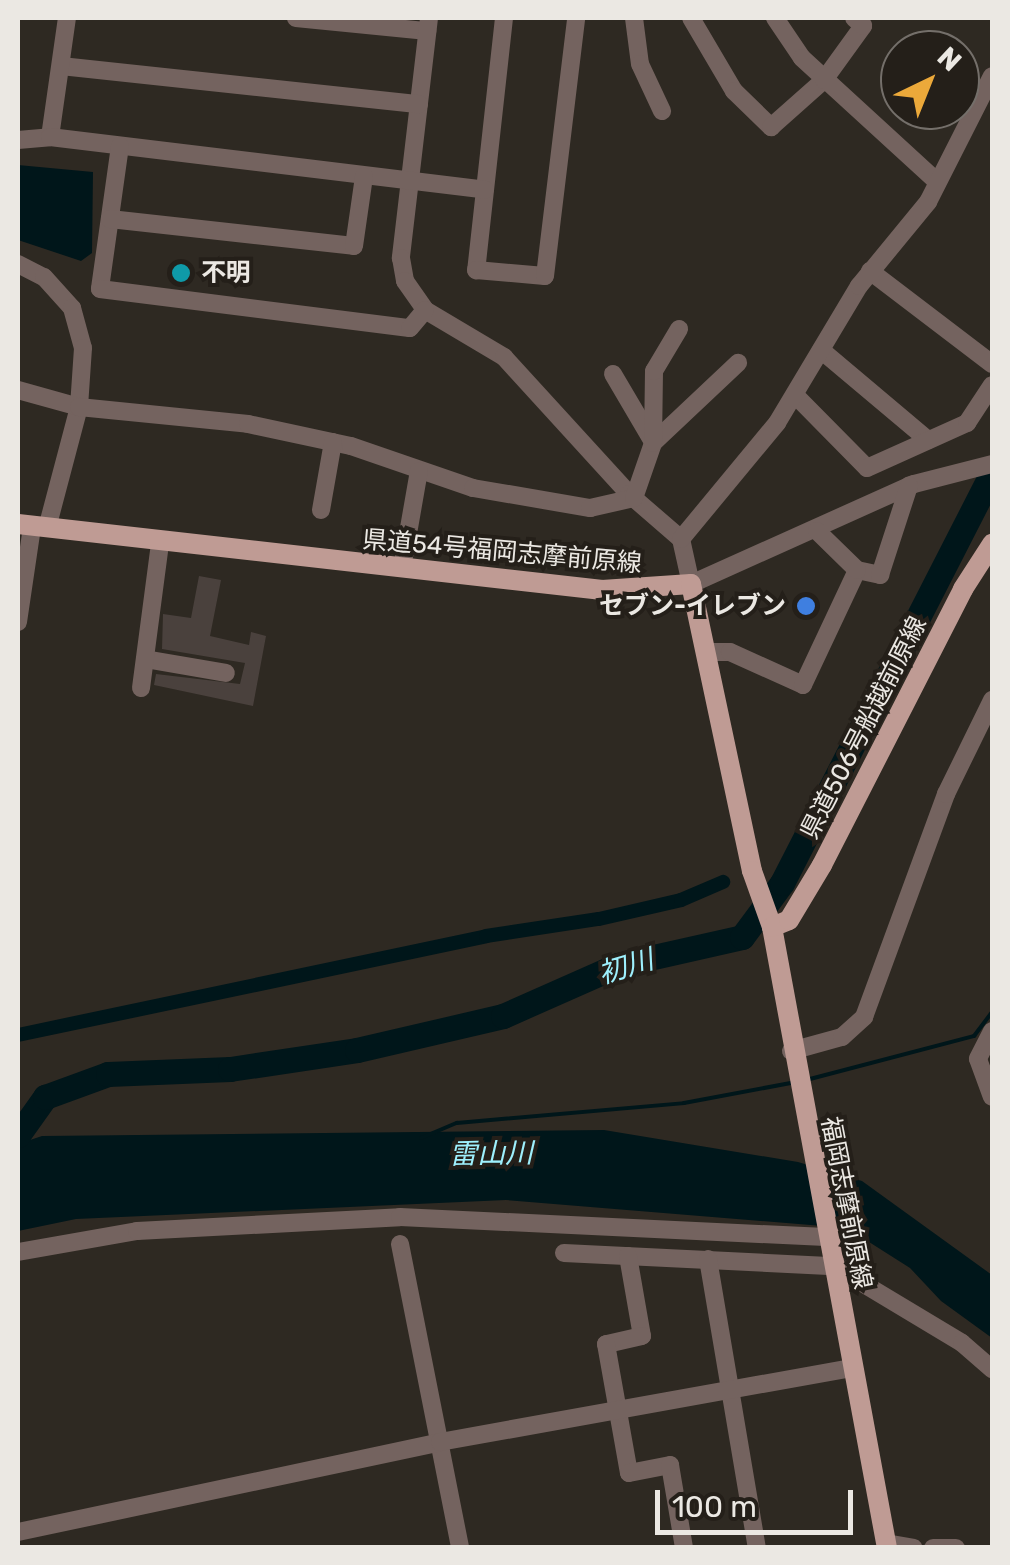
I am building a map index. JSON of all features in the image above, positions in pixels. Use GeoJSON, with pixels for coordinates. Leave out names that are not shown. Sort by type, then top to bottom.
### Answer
{"type":"FeatureCollection","features":[{"type":"Feature","properties":{"kind":"main road","name":"県道54号福岡志摩前原線"},"geometry":{"type":"LineString","coordinates":[[32,526],[160,544],[602,590],[691,584]]}},
{"type":"Feature","properties":{"kind":"main road","name":"県道506号船越前原線"},"geometry":{"type":"LineString","coordinates":[[772,927],[790,920],[963,589],[992,544]]}},
{"type":"Feature","properties":{"kind":"main road"},"geometry":{"type":"LineString","coordinates":[[691,584],[705,652]]}},
{"type":"Feature","properties":{"kind":"main road","name":"福岡志摩前原線"},"geometry":{"type":"LineString","coordinates":[[705,652],[752,871],[772,927],[792,1058],[886,1545]]}},
{"type":"Feature","properties":{"kind":"street"},"geometry":{"type":"LineString","coordinates":[[50,136],[67,18]]}},
{"type":"Feature","properties":{"kind":"street"},"geometry":{"type":"LineString","coordinates":[[296,18],[428,24],[401,258],[404,282],[426,310],[504,357],[634,498],[681,539],[691,584],[817,532],[912,485],[992,464]]}},
{"type":"Feature","properties":{"kind":"street"},"geometry":{"type":"LineString","coordinates":[[504,18],[476,270],[545,276],[576,18]]}},
{"type":"Feature","properties":{"kind":"street"},"geometry":{"type":"LineString","coordinates":[[634,18],[640,64],[662,111]]}},
{"type":"Feature","properties":{"kind":"street"},"geometry":{"type":"LineString","coordinates":[[691,18],[734,91],[771,128],[824,80],[863,26],[854,18]]}},
{"type":"Feature","properties":{"kind":"street"},"geometry":{"type":"LineString","coordinates":[[775,18],[824,80],[934,179]]}},
{"type":"Feature","properties":{"kind":"street"},"geometry":{"type":"LineString","coordinates":[[60,66],[418,104]]}},
{"type":"Feature","properties":{"kind":"street"},"geometry":{"type":"LineString","coordinates":[[980,99],[992,76]]}},
{"type":"Feature","properties":{"kind":"street"},"geometry":{"type":"LineString","coordinates":[[681,539],[796,396],[870,271],[928,202],[934,179],[962,130]]}},
{"type":"Feature","properties":{"kind":"street"},"geometry":{"type":"LineString","coordinates":[[18,140],[50,136],[485,190]]}},
{"type":"Feature","properties":{"kind":"street"},"geometry":{"type":"LineString","coordinates":[[120,146],[100,289],[410,328],[426,310]]}},
{"type":"Feature","properties":{"kind":"street"},"geometry":{"type":"LineString","coordinates":[[110,219],[354,246],[364,176]]}},
{"type":"Feature","properties":{"kind":"street"},"geometry":{"type":"LineString","coordinates":[[18,264],[44,278],[72,308],[83,348],[79,407],[32,526],[18,622]]}},
{"type":"Feature","properties":{"kind":"street"},"geometry":{"type":"LineString","coordinates":[[870,271],[992,364]]}},
{"type":"Feature","properties":{"kind":"street"},"geometry":{"type":"LineString","coordinates":[[634,498],[653,443],[654,371],[679,329]]}},
{"type":"Feature","properties":{"kind":"street"},"geometry":{"type":"LineString","coordinates":[[821,350],[928,440]]}},
{"type":"Feature","properties":{"kind":"street"},"geometry":{"type":"LineString","coordinates":[[653,443],[738,364]]}},
{"type":"Feature","properties":{"kind":"street"},"geometry":{"type":"LineString","coordinates":[[613,374],[653,443]]}},
{"type":"Feature","properties":{"kind":"street"},"geometry":{"type":"LineString","coordinates":[[796,396],[867,468],[966,423],[992,385]]}},
{"type":"Feature","properties":{"kind":"street"},"geometry":{"type":"LineString","coordinates":[[18,390],[79,407],[214,419],[333,442],[419,471],[572,508],[634,498]]}},
{"type":"Feature","properties":{"kind":"street"},"geometry":{"type":"LineString","coordinates":[[321,510],[333,442]]}},
{"type":"Feature","properties":{"kind":"street"},"geometry":{"type":"LineString","coordinates":[[402,568],[419,471]]}},
{"type":"Feature","properties":{"kind":"street"},"geometry":{"type":"LineString","coordinates":[[817,532],[857,570],[880,575],[912,485]]}},
{"type":"Feature","properties":{"kind":"street"},"geometry":{"type":"LineString","coordinates":[[140,688],[160,544]]}},
{"type":"Feature","properties":{"kind":"street"},"geometry":{"type":"LineString","coordinates":[[705,652],[730,652],[803,686],[857,570]]}},
{"type":"Feature","properties":{"kind":"street"},"geometry":{"type":"LineString","coordinates":[[144,659],[226,673]]}},
{"type":"Feature","properties":{"kind":"street"},"geometry":{"type":"LineString","coordinates":[[792,1058],[842,1036],[864,1017],[946,794],[992,700]]}},
{"type":"Feature","properties":{"kind":"street"},"geometry":{"type":"LineString","coordinates":[[992,1032],[978,1058],[992,1097]]}},
{"type":"Feature","properties":{"kind":"street"},"geometry":{"type":"LineString","coordinates":[[18,1252],[137,1231],[400,1217],[826,1238]]}},
{"type":"Feature","properties":{"kind":"street"},"geometry":{"type":"LineString","coordinates":[[400,1244],[460,1548]]}},
{"type":"Feature","properties":{"kind":"street"},"geometry":{"type":"LineString","coordinates":[[564,1254],[834,1266],[962,1343],[992,1369]]}},
{"type":"Feature","properties":{"kind":"street"},"geometry":{"type":"LineString","coordinates":[[628,1256],[642,1336],[606,1344],[629,1474],[670,1465],[684,1548]]}},
{"type":"Feature","properties":{"kind":"street"},"geometry":{"type":"LineString","coordinates":[[708,1260],[757,1548]]}},
{"type":"Feature","properties":{"kind":"street"},"geometry":{"type":"LineString","coordinates":[[18,1532],[440,1442],[852,1368]]}},
{"type":"Feature","properties":{"kind":"street"},"geometry":{"type":"LineString","coordinates":[[886,1545],[914,1548]]}},
{"type":"Feature","properties":{"kind":"street"},"geometry":{"type":"LineString","coordinates":[[934,1548],[956,1548]]}},
{"type":"Feature","properties":{"kind":"water"},"geometry":{"type":"Polygon","coordinates":[[[18,165],[93,172],[92,253],[81,261],[18,240],[18,165]]]}},
{"type":"Feature","properties":{"kind":"water","name":"雷山川"},"geometry":{"type":"Polygon","coordinates":[[[604,1130],[798,1162],[862,1181],[992,1275],[992,1338],[941,1301],[910,1268],[847,1228],[506,1200],[76,1219],[18,1231],[18,1144],[42,1136],[604,1130]]]}},
{"type":"Feature","properties":{"kind":"building","name":"不明"},"geometry":{"type":"Polygon","coordinates":[[[172,264],[192,266],[190,282],[170,280],[172,264]]]}},
{"type":"Feature","properties":{"kind":"building"},"geometry":{"type":"Polygon","coordinates":[[[199,576],[221,580],[210,636],[249,645],[251,632],[266,636],[253,706],[154,685],[156,674],[240,684],[245,663],[162,649],[163,614],[191,618],[199,576]]]}},
{"type":"Feature","properties":{"kind":"waterway","name":"初川"},"geometry":{"type":"LineString","coordinates":[[18,1135],[45,1097],[108,1074],[230,1069],[357,1050],[503,1016],[618,965],[742,937],[782,883],[992,472]]}},
{"type":"Feature","properties":{"kind":"waterway"},"geometry":{"type":"LineString","coordinates":[[18,1035],[486,936],[599,919],[681,900],[723,882]]}},
{"type":"Feature","properties":{"kind":"waterway"},"geometry":{"type":"LineString","coordinates":[[810,1079],[974,1036],[992,1012]]}},
{"type":"Feature","properties":{"kind":"waterway","name":"雷山川"},"geometry":{"type":"LineString","coordinates":[[421,1138],[457,1123],[684,1103],[796,1082]]}},
{"type":"Feature","properties":{"kind":"place","name":"不明"},"geometry":{"type":"Point","coordinates":[181,273]}},
{"type":"Feature","properties":{"kind":"place","name":"セブン-イレブン"},"geometry":{"type":"Point","coordinates":[806,606]}}]}
